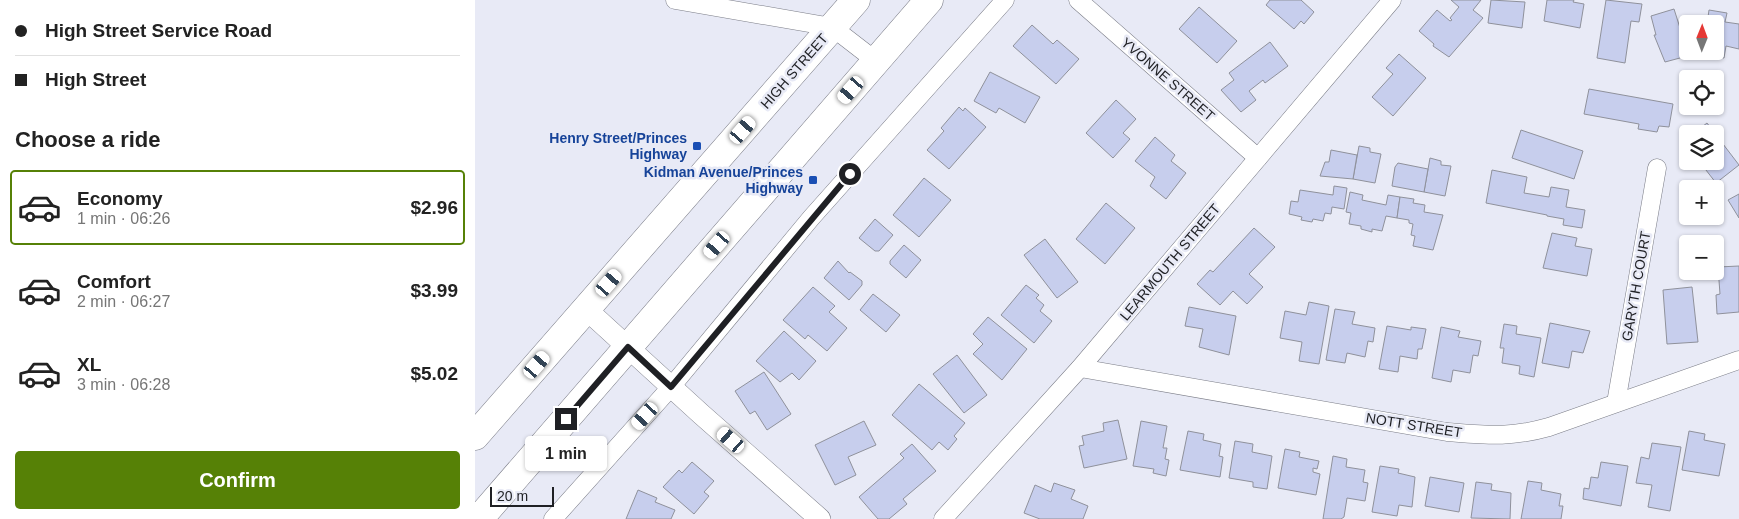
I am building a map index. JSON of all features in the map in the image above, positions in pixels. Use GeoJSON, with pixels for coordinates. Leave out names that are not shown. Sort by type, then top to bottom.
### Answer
{"type":"FeatureCollection","features":[{"type":"Feature","properties":{"kind":"highway","name":"HIGH STREET"},"geometry":{"type":"LineString","coordinates":[[475,436],[856,0]]}},
{"type":"Feature","properties":{"kind":"highway"},"geometry":{"type":"LineString","coordinates":[[479,519],[929,0]]}},
{"type":"Feature","properties":{"kind":"street"},"geometry":{"type":"LineString","coordinates":[[553,519],[671,387],[811,218],[1005,0]]}},
{"type":"Feature","properties":{"kind":"street","name":"YVONNE STREET"},"geometry":{"type":"LineString","coordinates":[[1078,0],[1258,158]]}},
{"type":"Feature","properties":{"kind":"street","name":"LEARMOUTH STREET"},"geometry":{"type":"LineString","coordinates":[[943,519],[1080,368],[1392,0]]}},
{"type":"Feature","properties":{"kind":"street"},"geometry":{"type":"LineString","coordinates":[[683,1],[832,27],[876,61]]}},
{"type":"Feature","properties":{"kind":"street","name":"GARYTH COURT"},"geometry":{"type":"LineString","coordinates":[[1616,403],[1657,168]]}},
{"type":"Feature","properties":{"kind":"street"},"geometry":{"type":"LineString","coordinates":[[586,309],[820,519]]}},
{"type":"Feature","properties":{"kind":"street","name":"NOTT STREET"},"geometry":{"type":"LineString","coordinates":[[1080,368],[1447,432],[1491,436],[1522,435],[1739,360]]}},
{"type":"Feature","properties":{"kind":"building"},"geometry":{"type":"Polygon","coordinates":[[[1270,0],[1301,0],[1314,12],[1304,24],[1301,21],[1294,29],[1266,5],[1270,0]]]}},
{"type":"Feature","properties":{"kind":"building"},"geometry":{"type":"Polygon","coordinates":[[[1451,0],[1481,0],[1473,10],[1483,18],[1449,57],[1433,46],[1434,44],[1419,31],[1437,10],[1450,21],[1452,20],[1450,18],[1459,7],[1451,0]]]}},
{"type":"Feature","properties":{"kind":"building"},"geometry":{"type":"Polygon","coordinates":[[[1491,0],[1525,2],[1522,28],[1488,23],[1491,0]]]}},
{"type":"Feature","properties":{"kind":"building"},"geometry":{"type":"Polygon","coordinates":[[[1547,0],[1574,0],[1573,2],[1584,4],[1580,28],[1544,21],[1547,0]]]}},
{"type":"Feature","properties":{"kind":"building"},"geometry":{"type":"Polygon","coordinates":[[[1606,0],[1642,4],[1639,22],[1631,21],[1625,63],[1597,58],[1606,0]]]}},
{"type":"Feature","properties":{"kind":"building"},"geometry":{"type":"Polygon","coordinates":[[[1199,7],[1237,41],[1217,63],[1179,29],[1199,7]]]}},
{"type":"Feature","properties":{"kind":"building"},"geometry":{"type":"Polygon","coordinates":[[[1674,9],[1679,25],[1679,58],[1665,62],[1654,35],[1656,35],[1651,16],[1674,9]]]}},
{"type":"Feature","properties":{"kind":"building"},"geometry":{"type":"Polygon","coordinates":[[[1709,10],[1727,13],[1725,22],[1739,24],[1739,49],[1726,46],[1724,58],[1724,15],[1708,15],[1709,10]]]}},
{"type":"Feature","properties":{"kind":"building"},"geometry":{"type":"Polygon","coordinates":[[[1032,25],[1053,44],[1057,40],[1079,59],[1056,84],[1013,46],[1032,25]]]}},
{"type":"Feature","properties":{"kind":"building"},"geometry":{"type":"Polygon","coordinates":[[[1270,42],[1288,66],[1265,83],[1263,80],[1249,91],[1256,100],[1241,112],[1221,90],[1234,80],[1229,73],[1270,42]]]}},
{"type":"Feature","properties":{"kind":"building"},"geometry":{"type":"Polygon","coordinates":[[[1399,54],[1426,78],[1393,116],[1372,97],[1393,74],[1386,68],[1399,54]]]}},
{"type":"Feature","properties":{"kind":"building"},"geometry":{"type":"Polygon","coordinates":[[[990,72],[1040,97],[1025,123],[999,108],[996,113],[974,101],[990,72]]]}},
{"type":"Feature","properties":{"kind":"building"},"geometry":{"type":"Polygon","coordinates":[[[1589,89],[1673,104],[1669,127],[1659,126],[1657,132],[1638,129],[1639,124],[1584,114],[1589,89]]]}},
{"type":"Feature","properties":{"kind":"building"},"geometry":{"type":"Polygon","coordinates":[[[1116,100],[1136,119],[1123,133],[1130,139],[1113,158],[1086,133],[1116,100]]]}},
{"type":"Feature","properties":{"kind":"building"},"geometry":{"type":"Polygon","coordinates":[[[959,107],[963,111],[965,108],[986,127],[949,169],[927,150],[944,131],[941,128],[959,107]]]}},
{"type":"Feature","properties":{"kind":"building"},"geometry":{"type":"Polygon","coordinates":[[[1521,130],[1583,151],[1574,179],[1512,158],[1521,130]]]}},
{"type":"Feature","properties":{"kind":"building"},"geometry":{"type":"Polygon","coordinates":[[[1155,137],[1175,155],[1171,161],[1186,173],[1166,199],[1150,186],[1155,177],[1135,161],[1155,137]]]}},
{"type":"Feature","properties":{"kind":"building"},"geometry":{"type":"Polygon","coordinates":[[[1724,145],[1739,165],[1720,180],[1714,180],[1706,170],[1724,170],[1724,145]]]}},
{"type":"Feature","properties":{"kind":"building"},"geometry":{"type":"Polygon","coordinates":[[[1359,146],[1370,148],[1370,152],[1381,154],[1375,183],[1353,179],[1359,146]]]}},
{"type":"Feature","properties":{"kind":"building"},"geometry":{"type":"Polygon","coordinates":[[[1331,150],[1357,155],[1353,179],[1320,176],[1325,162],[1329,162],[1331,150]]]}},
{"type":"Feature","properties":{"kind":"building"},"geometry":{"type":"Polygon","coordinates":[[[1430,158],[1441,161],[1441,165],[1451,166],[1445,196],[1424,192],[1430,158]]]}},
{"type":"Feature","properties":{"kind":"building"},"geometry":{"type":"Polygon","coordinates":[[[1398,163],[1428,169],[1424,192],[1392,186],[1395,167],[1398,163]]]}},
{"type":"Feature","properties":{"kind":"building"},"geometry":{"type":"Polygon","coordinates":[[[1492,170],[1527,177],[1524,193],[1549,197],[1551,187],[1569,190],[1566,207],[1585,210],[1582,228],[1563,225],[1564,219],[1486,203],[1492,170]]]}},
{"type":"Feature","properties":{"kind":"building"},"geometry":{"type":"Polygon","coordinates":[[[924,178],[951,200],[919,237],[893,215],[924,178]]]}},
{"type":"Feature","properties":{"kind":"building"},"geometry":{"type":"Polygon","coordinates":[[[1334,186],[1347,188],[1344,209],[1332,207],[1331,214],[1325,213],[1323,221],[1313,219],[1312,222],[1301,220],[1302,217],[1289,214],[1291,201],[1298,202],[1300,190],[1333,195],[1334,186]]]}},
{"type":"Feature","properties":{"kind":"building"},"geometry":{"type":"Polygon","coordinates":[[[1350,192],[1363,195],[1362,200],[1386,205],[1388,195],[1400,197],[1397,218],[1386,216],[1382,231],[1372,229],[1372,232],[1361,229],[1361,226],[1349,224],[1351,213],[1346,212],[1350,192]]]}},
{"type":"Feature","properties":{"kind":"building"},"geometry":{"type":"Polygon","coordinates":[[[1739,194],[1739,218],[1728,200],[1739,194]]]}},
{"type":"Feature","properties":{"kind":"building"},"geometry":{"type":"Polygon","coordinates":[[[1400,197],[1414,199],[1413,203],[1425,205],[1424,212],[1443,215],[1433,250],[1413,246],[1415,236],[1411,235],[1413,224],[1409,223],[1409,220],[1397,218],[1400,197]]]}},
{"type":"Feature","properties":{"kind":"building"},"geometry":{"type":"Polygon","coordinates":[[[1106,203],[1135,228],[1105,264],[1076,239],[1106,203]]]}},
{"type":"Feature","properties":{"kind":"building"},"geometry":{"type":"Polygon","coordinates":[[[875,219],[893,235],[879,251],[875,251],[859,238],[875,219]]]}},
{"type":"Feature","properties":{"kind":"building"},"geometry":{"type":"Polygon","coordinates":[[[1254,228],[1275,247],[1249,274],[1263,287],[1247,304],[1233,291],[1220,305],[1197,284],[1210,270],[1213,272],[1254,228]]]}},
{"type":"Feature","properties":{"kind":"building"},"geometry":{"type":"Polygon","coordinates":[[[1552,233],[1577,238],[1575,246],[1592,249],[1587,276],[1543,268],[1552,233]]]}},
{"type":"Feature","properties":{"kind":"building"},"geometry":{"type":"Polygon","coordinates":[[[1045,239],[1078,282],[1057,298],[1024,255],[1045,239]]]}},
{"type":"Feature","properties":{"kind":"building"},"geometry":{"type":"Polygon","coordinates":[[[904,245],[921,260],[906,278],[890,264],[890,261],[904,245]]]}},
{"type":"Feature","properties":{"kind":"building"},"geometry":{"type":"Polygon","coordinates":[[[838,261],[849,273],[862,281],[862,285],[849,300],[824,278],[838,261]]]}},
{"type":"Feature","properties":{"kind":"building"},"geometry":{"type":"Polygon","coordinates":[[[1739,266],[1739,312],[1717,314],[1716,295],[1720,294],[1719,280],[1724,280],[1724,267],[1739,266]]]}},
{"type":"Feature","properties":{"kind":"building"},"geometry":{"type":"Polygon","coordinates":[[[1026,285],[1039,295],[1036,298],[1044,305],[1040,311],[1052,321],[1034,343],[1001,315],[1026,285]]]}},
{"type":"Feature","properties":{"kind":"building"},"geometry":{"type":"Polygon","coordinates":[[[813,287],[835,306],[829,312],[847,328],[827,351],[808,335],[805,339],[783,320],[813,287]]]}},
{"type":"Feature","properties":{"kind":"building"},"geometry":{"type":"Polygon","coordinates":[[[1692,287],[1698,342],[1667,344],[1663,290],[1692,287]]]}},
{"type":"Feature","properties":{"kind":"building"},"geometry":{"type":"Polygon","coordinates":[[[873,294],[900,315],[886,332],[860,310],[873,294]]]}},
{"type":"Feature","properties":{"kind":"building"},"geometry":{"type":"Polygon","coordinates":[[[1309,302],[1329,306],[1319,364],[1299,361],[1302,342],[1280,338],[1285,311],[1306,315],[1309,302]]]}},
{"type":"Feature","properties":{"kind":"building"},"geometry":{"type":"Polygon","coordinates":[[[1189,307],[1236,316],[1229,355],[1199,347],[1203,329],[1185,326],[1189,307]]]}},
{"type":"Feature","properties":{"kind":"building"},"geometry":{"type":"Polygon","coordinates":[[[1335,309],[1355,312],[1352,324],[1375,328],[1373,342],[1368,341],[1365,357],[1347,353],[1345,363],[1326,360],[1335,309]]]}},
{"type":"Feature","properties":{"kind":"building"},"geometry":{"type":"Polygon","coordinates":[[[988,317],[1027,349],[1002,380],[973,354],[983,344],[973,334],[988,317]]]}},
{"type":"Feature","properties":{"kind":"building"},"geometry":{"type":"Polygon","coordinates":[[[1550,323],[1590,331],[1583,353],[1572,351],[1569,368],[1542,363],[1550,323]]]}},
{"type":"Feature","properties":{"kind":"building"},"geometry":{"type":"Polygon","coordinates":[[[1504,324],[1517,326],[1516,334],[1541,338],[1534,377],[1519,374],[1520,366],[1502,363],[1504,348],[1500,348],[1504,324]]]}},
{"type":"Feature","properties":{"kind":"building"},"geometry":{"type":"Polygon","coordinates":[[[1387,326],[1411,330],[1411,327],[1426,329],[1422,349],[1418,349],[1417,359],[1400,356],[1398,372],[1379,369],[1387,326]]]}},
{"type":"Feature","properties":{"kind":"building"},"geometry":{"type":"Polygon","coordinates":[[[1441,327],[1460,331],[1458,337],[1481,341],[1478,356],[1473,355],[1470,373],[1453,370],[1451,382],[1432,378],[1441,327]]]}},
{"type":"Feature","properties":{"kind":"building"},"geometry":{"type":"Polygon","coordinates":[[[784,331],[816,361],[799,380],[792,373],[780,382],[756,361],[784,331]]]}},
{"type":"Feature","properties":{"kind":"building"},"geometry":{"type":"Polygon","coordinates":[[[957,355],[987,395],[964,413],[933,374],[957,355]]]}},
{"type":"Feature","properties":{"kind":"building"},"geometry":{"type":"Polygon","coordinates":[[[764,372],[791,414],[767,430],[755,411],[750,414],[735,391],[764,372]]]}},
{"type":"Feature","properties":{"kind":"building"},"geometry":{"type":"Polygon","coordinates":[[[919,384],[965,423],[954,436],[957,439],[948,450],[939,442],[932,450],[892,415],[919,384]]]}},
{"type":"Feature","properties":{"kind":"building"},"geometry":{"type":"Polygon","coordinates":[[[1118,420],[1127,459],[1084,468],[1079,446],[1084,445],[1082,436],[1104,431],[1103,423],[1118,420]]]}},
{"type":"Feature","properties":{"kind":"building"},"geometry":{"type":"Polygon","coordinates":[[[864,421],[876,445],[848,457],[856,475],[835,485],[815,445],[864,421]]]}},
{"type":"Feature","properties":{"kind":"building"},"geometry":{"type":"Polygon","coordinates":[[[1141,421],[1167,426],[1163,448],[1167,448],[1165,459],[1169,460],[1166,476],[1153,473],[1154,469],[1133,466],[1141,421]]]}},
{"type":"Feature","properties":{"kind":"building"},"geometry":{"type":"Polygon","coordinates":[[[1188,431],[1204,434],[1203,440],[1221,444],[1219,456],[1223,457],[1220,477],[1180,470],[1188,431]]]}},
{"type":"Feature","properties":{"kind":"building"},"geometry":{"type":"Polygon","coordinates":[[[1689,431],[1705,434],[1704,440],[1725,444],[1719,476],[1682,470],[1689,431]]]}},
{"type":"Feature","properties":{"kind":"building"},"geometry":{"type":"Polygon","coordinates":[[[1235,441],[1253,444],[1252,452],[1272,456],[1267,489],[1253,487],[1253,482],[1229,478],[1235,441]]]}},
{"type":"Feature","properties":{"kind":"building"},"geometry":{"type":"Polygon","coordinates":[[[1652,443],[1681,447],[1670,511],[1648,507],[1652,485],[1636,483],[1641,457],[1649,459],[1652,443]]]}},
{"type":"Feature","properties":{"kind":"building"},"geometry":{"type":"Polygon","coordinates":[[[912,444],[936,471],[903,499],[907,504],[889,519],[878,519],[859,497],[904,458],[900,454],[912,444]]]}},
{"type":"Feature","properties":{"kind":"building"},"geometry":{"type":"Polygon","coordinates":[[[1285,449],[1300,452],[1299,457],[1319,461],[1317,469],[1313,468],[1313,472],[1320,474],[1316,495],[1278,488],[1285,449]]]}},
{"type":"Feature","properties":{"kind":"building"},"geometry":{"type":"Polygon","coordinates":[[[1333,456],[1347,459],[1346,467],[1365,470],[1363,482],[1368,483],[1365,501],[1347,498],[1344,517],[1341,519],[1323,519],[1333,456]]]}},
{"type":"Feature","properties":{"kind":"building"},"geometry":{"type":"Polygon","coordinates":[[[692,462],[714,481],[704,492],[709,496],[694,514],[663,487],[679,470],[682,473],[692,462]]]}},
{"type":"Feature","properties":{"kind":"building"},"geometry":{"type":"Polygon","coordinates":[[[1601,462],[1628,466],[1621,506],[1583,499],[1584,488],[1589,489],[1591,477],[1598,478],[1601,462]]]}},
{"type":"Feature","properties":{"kind":"building"},"geometry":{"type":"Polygon","coordinates":[[[1380,466],[1399,469],[1398,473],[1415,477],[1412,507],[1399,505],[1397,516],[1372,512],[1380,466]]]}},
{"type":"Feature","properties":{"kind":"building"},"geometry":{"type":"Polygon","coordinates":[[[1430,477],[1464,483],[1459,512],[1425,506],[1430,477]]]}},
{"type":"Feature","properties":{"kind":"building"},"geometry":{"type":"Polygon","coordinates":[[[1528,481],[1542,483],[1541,490],[1561,494],[1559,506],[1563,506],[1561,519],[1521,519],[1528,481]]]}},
{"type":"Feature","properties":{"kind":"building"},"geometry":{"type":"Polygon","coordinates":[[[1476,482],[1492,484],[1491,490],[1511,493],[1510,519],[1471,518],[1476,482]]]}},
{"type":"Feature","properties":{"kind":"building"},"geometry":{"type":"Polygon","coordinates":[[[1054,483],[1075,490],[1071,499],[1088,506],[1083,519],[1040,519],[1024,513],[1035,485],[1051,492],[1054,483]]]}},
{"type":"Feature","properties":{"kind":"building"},"geometry":{"type":"Polygon","coordinates":[[[638,490],[657,498],[655,502],[675,510],[671,519],[626,519],[638,490]]]}},
{"type":"Feature","properties":{"kind":"place","name":"Henry Street/Princes Highway"},"geometry":{"type":"Point","coordinates":[697,146]}},
{"type":"Feature","properties":{"kind":"place","name":"Kidman Avenue/Princes Highway"},"geometry":{"type":"Point","coordinates":[813,180]}},
{"type":"Feature","properties":{"kind":"route"},"geometry":{"type":"LineString","coordinates":[[566,419],[628,347],[671,387],[811,218],[850,174]]}}]}
